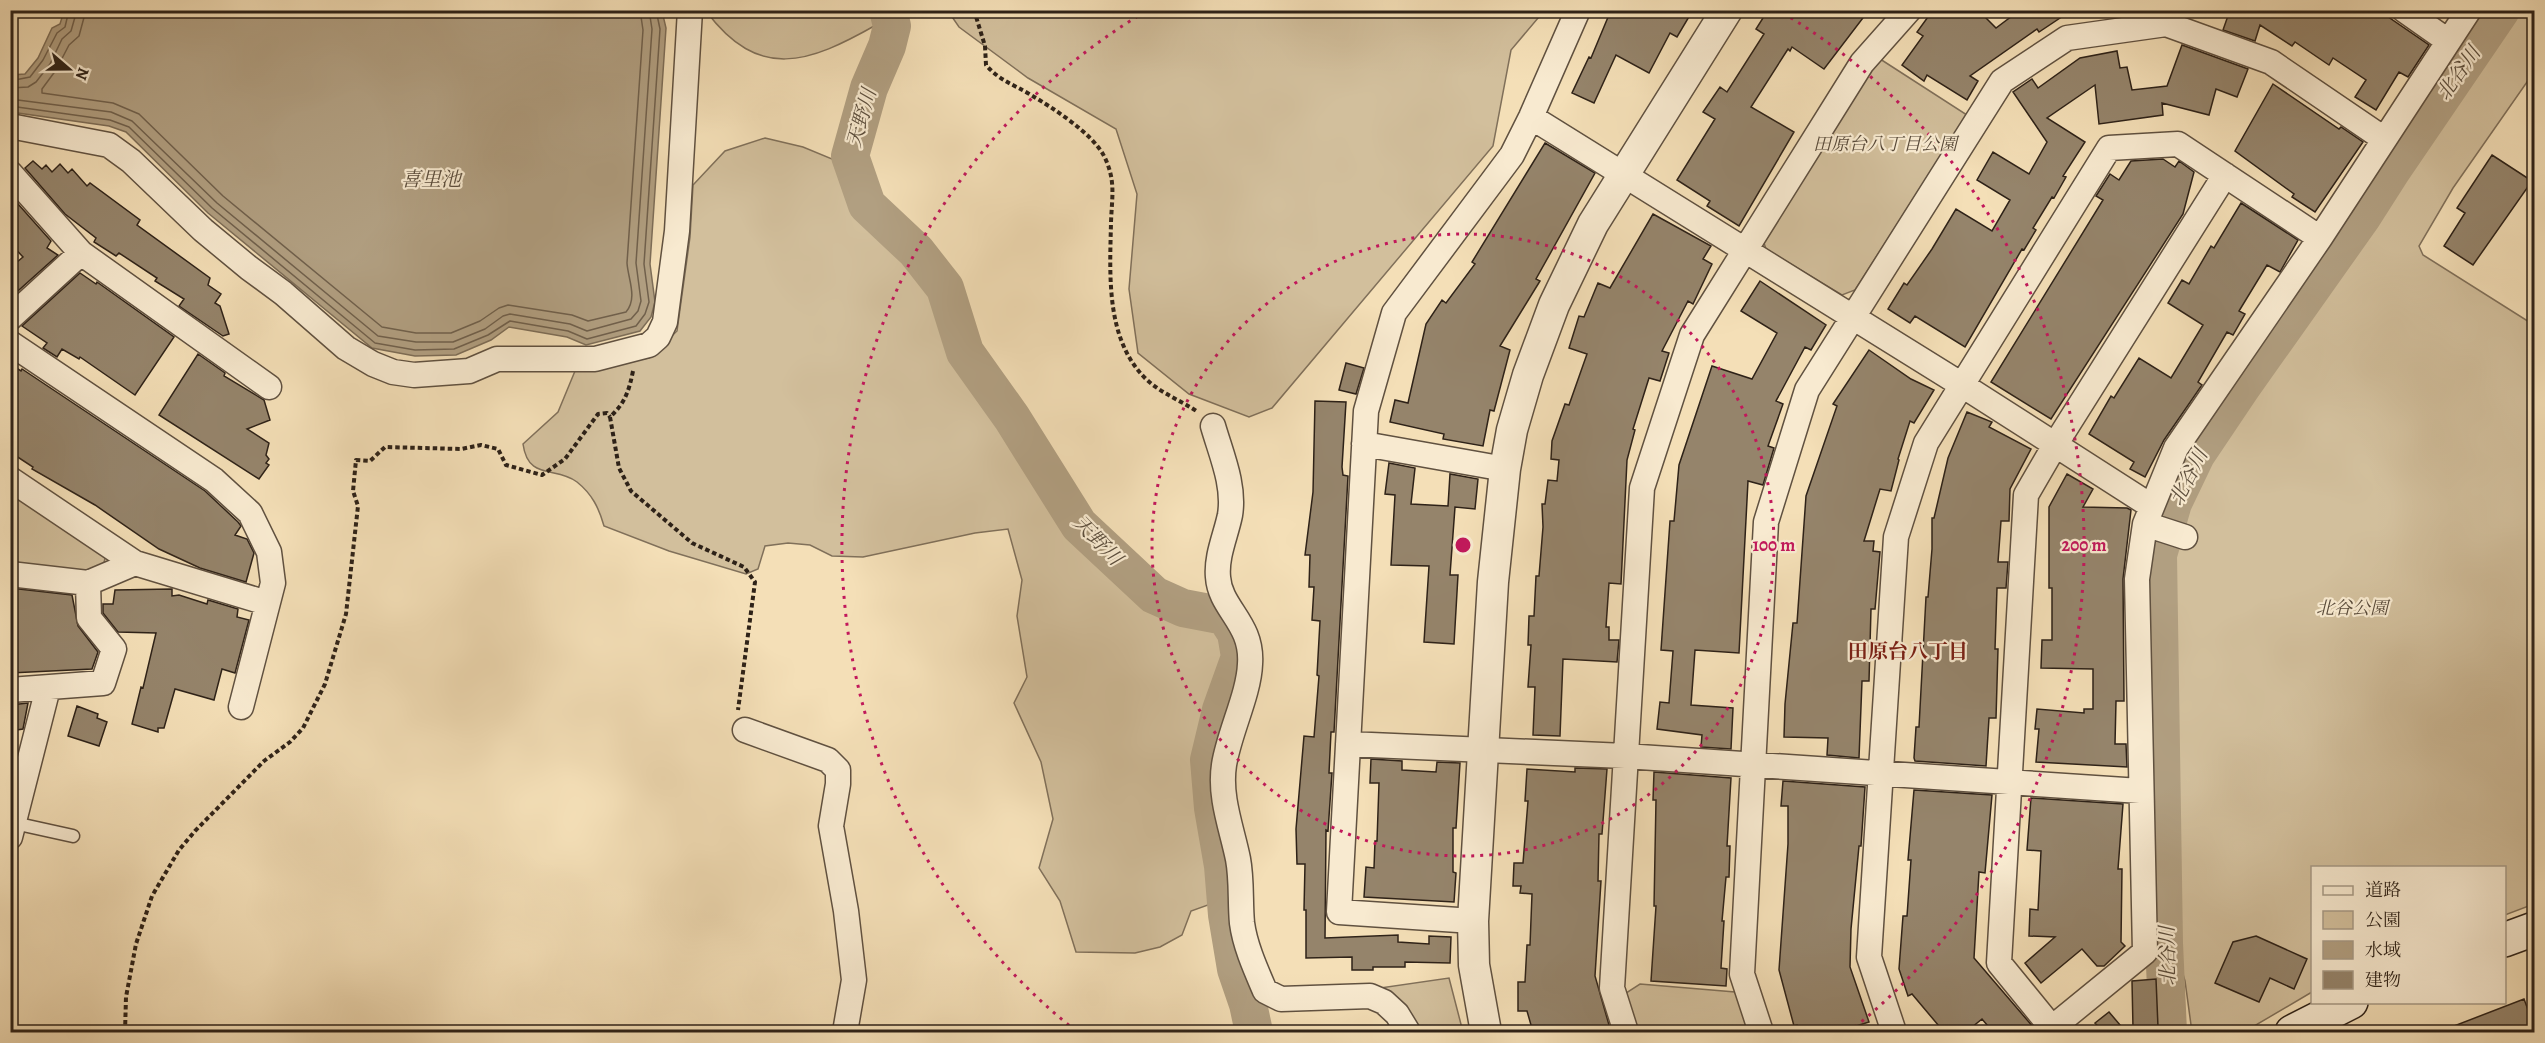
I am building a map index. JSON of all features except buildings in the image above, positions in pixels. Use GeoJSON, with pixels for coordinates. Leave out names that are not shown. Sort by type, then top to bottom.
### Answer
{"type":"FeatureCollection","features":[{"type":"Feature","properties":{"kind":"main road"},"geometry":{"type":"LineString","coordinates":[[2506,940],[2535,929]]}},
{"type":"Feature","properties":{"kind":"main road"},"geometry":{"type":"LineString","coordinates":[[2292,1032],[2346,1004]]}},
{"type":"Feature","properties":{"kind":"street"},"geometry":{"type":"LineString","coordinates":[[10,126],[109,145],[131,161],[203,230],[283,293],[346,348],[373,364],[393,372],[414,375],[469,371],[497,359],[548,361],[595,359],[649,345],[658,337],[665,322],[677,231],[690,10]]}},
{"type":"Feature","properties":{"kind":"street"},"geometry":{"type":"LineString","coordinates":[[1473,921],[1339,912],[1366,411],[1394,313],[1512,155],[1578,10]]}},
{"type":"Feature","properties":{"kind":"street"},"geometry":{"type":"LineString","coordinates":[[1486,1032],[1474,965],[1473,921],[1492,582],[1505,469],[1512,430],[1554,304],[1593,224],[1727,10]]}},
{"type":"Feature","properties":{"kind":"street"},"geometry":{"type":"LineString","coordinates":[[1626,1032],[1611,988],[1642,488],[1692,335],[1862,63],[1909,10]]}},
{"type":"Feature","properties":{"kind":"street"},"geometry":{"type":"LineString","coordinates":[[2404,10],[2448,41]]}},
{"type":"Feature","properties":{"kind":"street"},"geometry":{"type":"LineString","coordinates":[[2225,175],[2026,495],[1999,963],[2050,1030],[2145,952],[2145,879],[2140,791],[2138,579],[2149,518],[2176,448],[2320,238],[2469,10]]}},
{"type":"Feature","properties":{"kind":"street"},"geometry":{"type":"LineString","coordinates":[[1761,1032],[1742,974],[1766,522],[1807,390],[2002,81],[2067,38],[2166,24],[2271,62],[2384,139]]}},
{"type":"Feature","properties":{"kind":"street"},"geometry":{"type":"LineString","coordinates":[[1531,117],[1743,251],[1962,385],[2055,445],[2149,518],[2185,537]]}},
{"type":"Feature","properties":{"kind":"street"},"geometry":{"type":"LineString","coordinates":[[1894,1032],[1869,957],[1896,537],[1926,443],[2109,148],[2178,144],[2320,238]]}},
{"type":"Feature","properties":{"kind":"street"},"geometry":{"type":"LineString","coordinates":[[10,173],[81,253],[269,387]]}},
{"type":"Feature","properties":{"kind":"street"},"geometry":{"type":"LineString","coordinates":[[10,318],[81,253]]}},
{"type":"Feature","properties":{"kind":"street"},"geometry":{"type":"LineString","coordinates":[[10,343],[214,480],[250,513],[269,552],[273,583],[241,707]]}},
{"type":"Feature","properties":{"kind":"street"},"geometry":{"type":"LineString","coordinates":[[1213,426],[1230,489],[1230,513],[1217,578],[1224,597],[1243,626],[1249,643],[1250,666],[1223,768],[1229,824],[1238,860],[1242,925],[1253,964],[1265,991],[1281,999],[1370,996],[1384,1002],[1397,1014],[1408,1032]]}},
{"type":"Feature","properties":{"kind":"street"},"geometry":{"type":"LineString","coordinates":[[1364,444],[1505,469]]}},
{"type":"Feature","properties":{"kind":"street"},"geometry":{"type":"LineString","coordinates":[[10,479],[135,563],[267,603]]}},
{"type":"Feature","properties":{"kind":"street"},"geometry":{"type":"LineString","coordinates":[[10,574],[88,583],[135,563]]}},
{"type":"Feature","properties":{"kind":"street"},"geometry":{"type":"LineString","coordinates":[[10,690],[103,683],[114,649],[89,618],[88,583]]}},
{"type":"Feature","properties":{"kind":"street"},"geometry":{"type":"LineString","coordinates":[[14,814],[48,688]]}},
{"type":"Feature","properties":{"kind":"street"},"geometry":{"type":"LineString","coordinates":[[745,730],[828,760],[838,770],[831,826],[846,911],[854,980],[845,1032]]}},
{"type":"Feature","properties":{"kind":"street"},"geometry":{"type":"LineString","coordinates":[[1348,744],[1483,752],[1625,756],[2140,791]]}},
{"type":"Feature","properties":{"kind":"lane"},"geometry":{"type":"LineString","coordinates":[[14,814],[73,836]]}},
{"type":"Feature","properties":{"kind":"path"},"geometry":{"type":"LineString","coordinates":[[974,10],[985,46],[986,65],[998,78],[1031,95],[1086,133],[1102,153],[1113,178],[1111,292],[1113,310],[1124,348],[1143,377],[1164,394],[1199,412],[1213,426]]}},
{"type":"Feature","properties":{"kind":"path"},"geometry":{"type":"LineString","coordinates":[[610,417],[622,406],[629,392],[637,349]]}},
{"type":"Feature","properties":{"kind":"path"},"geometry":{"type":"LineString","coordinates":[[125,1032],[126,997],[134,955],[152,896],[179,850],[195,831],[264,761],[290,742],[303,728],[325,684],[346,614],[358,506],[353,491],[356,460],[370,461],[385,447],[461,449],[482,445],[498,449],[506,465],[542,475],[566,459],[598,414],[603,412],[610,417],[620,468],[631,491],[693,543],[744,567],[755,582],[738,710],[739,722],[745,730]]}},
{"type":"Feature","properties":{"kind":"green space"},"geometry":{"type":"Polygon","coordinates":[[[882,10],[883,18],[876,25],[852,38],[807,56],[786,59],[765,57],[746,48],[726,34],[706,11],[882,10]]]}},
{"type":"Feature","properties":{"kind":"green space"},"geometry":{"type":"Polygon","coordinates":[[[1388,10],[1544,11],[1511,50],[1493,146],[1272,408],[1249,417],[1189,394],[1138,353],[1129,289],[1137,194],[1116,129],[1028,78],[959,27],[948,11],[1355,11],[1367,15],[1388,10]]]}},
{"type":"Feature","properties":{"kind":"green space","name":"北谷公園"},"geometry":{"type":"Polygon","coordinates":[[[2514,11],[2534,11],[2534,72],[2453,188],[2419,246],[2423,255],[2534,325],[2532,744],[2534,904],[2506,915],[2506,866],[2311,866],[2311,993],[2244,1032],[2192,1032],[2185,981],[2176,951],[2176,876],[2169,730],[2167,592],[2174,543],[2185,505],[2202,465],[2413,163],[2514,11]]]}},
{"type":"Feature","properties":{"kind":"green space","name":"田原台八丁目公園"},"geometry":{"type":"Polygon","coordinates":[[[1877,57],[1967,115],[1855,290],[1842,295],[1766,249],[1762,237],[1877,57]]]}},
{"type":"Feature","properties":{"kind":"green space"},"geometry":{"type":"Polygon","coordinates":[[[765,138],[803,147],[837,161],[863,206],[873,215],[977,350],[1004,399],[1037,475],[1042,497],[1081,545],[1126,586],[1165,612],[1213,617],[1232,638],[1201,767],[1206,790],[1206,832],[1214,870],[1208,905],[1191,911],[1182,935],[1160,947],[1135,953],[1076,952],[1060,901],[1039,868],[1053,819],[1041,762],[1014,703],[1027,677],[1017,616],[1022,580],[1008,529],[975,533],[863,557],[832,556],[810,545],[788,543],[765,546],[758,569],[746,574],[669,551],[604,526],[594,502],[577,482],[569,477],[537,468],[526,456],[523,444],[558,412],[575,371],[588,366],[649,358],[677,331],[690,237],[693,185],[725,151],[765,138]]]}},
{"type":"Feature","properties":{"kind":"green space"},"geometry":{"type":"Polygon","coordinates":[[[10,492],[106,554],[103,567],[90,571],[11,564],[10,492]]]}},
{"type":"Feature","properties":{"kind":"green space"},"geometry":{"type":"Polygon","coordinates":[[[1449,978],[1463,1032],[1414,1032],[1380,988],[1449,978]]]}},
{"type":"Feature","properties":{"kind":"green space"},"geometry":{"type":"Polygon","coordinates":[[[1640,984],[1735,992],[1750,1032],[1638,1032],[1626,993],[1640,984]]]}},
{"type":"Feature","properties":{"kind":"water","name":"喜里池"},"geometry":{"type":"Polygon","coordinates":[[[64,11],[662,11],[666,28],[650,264],[655,302],[651,317],[640,331],[586,345],[567,337],[509,327],[491,340],[456,355],[415,356],[372,348],[208,213],[126,132],[109,126],[11,112],[11,75],[25,74],[38,58],[52,28],[60,24],[64,11]]]}},
{"type":"Feature","properties":{"kind":"waterway","name":"天野川"},"geometry":{"type":"LineString","coordinates":[[888,10],[892,26],[887,46],[869,88],[850,156],[867,205],[916,251],[945,288],[965,352],[1012,418],[1079,525],[1154,595],[1183,608],[1225,616],[1236,633],[1240,657],[1221,710],[1209,760],[1227,915],[1236,969],[1248,1004],[1254,1032]]}},
{"type":"Feature","properties":{"kind":"waterway","name":"北谷川"},"geometry":{"type":"LineString","coordinates":[[2168,1032],[2164,943],[2158,555],[2173,503],[2196,455],[2362,217],[2501,10]]}},
{"type":"Feature","properties":{"kind":"district","name":"田原台八丁目"},"geometry":{"type":"Point","coordinates":[1908,651]}}]}
